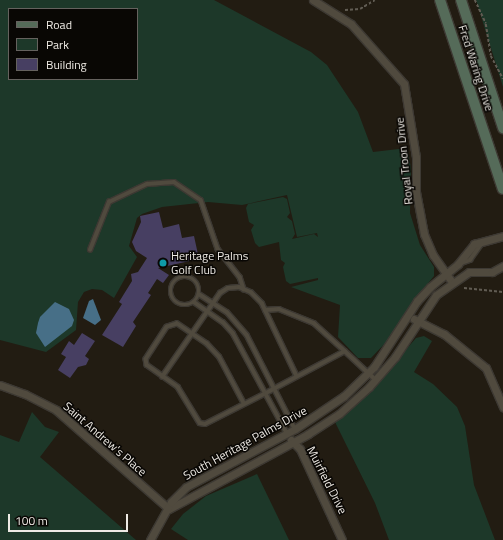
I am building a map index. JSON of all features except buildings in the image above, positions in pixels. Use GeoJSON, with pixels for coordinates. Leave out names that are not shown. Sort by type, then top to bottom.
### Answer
{"type":"FeatureCollection","features":[{"type":"Feature","properties":{"kind":"main road","name":"Fred Waring Drive"},"geometry":{"type":"LineString","coordinates":[[440,0],[503,189]]}},
{"type":"Feature","properties":{"kind":"main road","name":"Fred Waring Drive"},"geometry":{"type":"LineString","coordinates":[[460,0],[503,128]]}},
{"type":"Feature","properties":{"kind":"street","name":"Royal Troon Drive"},"geometry":{"type":"LineString","coordinates":[[313,0],[351,24],[404,84],[416,157],[416,192],[424,234],[452,282]]}},
{"type":"Feature","properties":{"kind":"street","name":"South Heritage Palms Drive"},"geometry":{"type":"LineString","coordinates":[[150,540],[169,509],[175,496],[196,480],[288,434],[332,406],[369,373],[424,293],[446,273],[461,262],[474,244],[503,236]]}},
{"type":"Feature","properties":{"kind":"street"},"geometry":{"type":"LineString","coordinates":[[469,272],[492,272],[503,266]]}},
{"type":"Feature","properties":{"kind":"street","name":"South Heritage Palms Drive"},"geometry":{"type":"LineString","coordinates":[[169,509],[295,441],[339,414],[376,380],[399,352],[417,321],[431,301],[452,282],[469,272]]}},
{"type":"Feature","properties":{"kind":"street"},"geometry":{"type":"LineString","coordinates":[[408,316],[444,334],[486,368],[503,406]]}},
{"type":"Feature","properties":{"kind":"street","name":"Saint Andrew's Place"},"geometry":{"type":"LineString","coordinates":[[0,385],[25,394],[56,410],[169,509]]}},
{"type":"Feature","properties":{"kind":"street"},"geometry":{"type":"LineString","coordinates":[[295,430],[295,441]]}},
{"type":"Feature","properties":{"kind":"street","name":"Muirfield Drive"},"geometry":{"type":"LineString","coordinates":[[288,434],[300,449],[342,540]]}},
{"type":"Feature","properties":{"kind":"lane"},"geometry":{"type":"LineString","coordinates":[[90,250],[109,202],[146,184],[174,182],[201,200],[218,249],[240,277],[244,289]]}},
{"type":"Feature","properties":{"kind":"lane"},"geometry":{"type":"LineString","coordinates":[[461,262],[469,272]]}},
{"type":"Feature","properties":{"kind":"lane"},"geometry":{"type":"LineString","coordinates":[[192,278],[198,285],[198,294],[194,302],[185,305],[177,302],[172,294],[172,285],[178,279],[192,278]]}},
{"type":"Feature","properties":{"kind":"lane"},"geometry":{"type":"LineString","coordinates":[[162,377],[220,293],[228,288],[244,289],[251,292],[265,310],[297,376]]}},
{"type":"Feature","properties":{"kind":"lane"},"geometry":{"type":"LineString","coordinates":[[198,294],[236,320],[247,335],[295,430]]}},
{"type":"Feature","properties":{"kind":"lane"},"geometry":{"type":"LineString","coordinates":[[194,302],[209,311],[233,333],[288,434]]}},
{"type":"Feature","properties":{"kind":"lane"},"geometry":{"type":"LineString","coordinates":[[265,310],[279,310],[314,323],[376,380]]}},
{"type":"Feature","properties":{"kind":"lane"},"geometry":{"type":"LineString","coordinates":[[244,404],[219,357],[177,324],[167,327],[146,359],[147,365],[184,394],[200,423],[244,404],[345,351]]}},
{"type":"Feature","properties":{"kind":"path"},"geometry":{"type":"LineString","coordinates":[[340,17],[348,9],[360,9],[375,0]]}},
{"type":"Feature","properties":{"kind":"path"},"geometry":{"type":"LineString","coordinates":[[475,0],[486,24],[491,56],[503,79]]}},
{"type":"Feature","properties":{"kind":"path"},"geometry":{"type":"LineString","coordinates":[[464,288],[503,292]]}},
{"type":"Feature","properties":{"kind":"green space"},"geometry":{"type":"Polygon","coordinates":[[[0,0],[214,0],[311,52],[327,65],[358,112],[373,152],[407,148],[411,168],[410,213],[420,245],[434,267],[434,276],[408,308],[392,336],[371,358],[358,358],[338,337],[340,305],[291,287],[318,280],[318,278],[290,284],[286,281],[283,267],[285,263],[281,260],[279,242],[259,247],[255,243],[251,230],[254,225],[249,222],[246,208],[248,204],[283,197],[287,199],[290,213],[287,217],[292,221],[295,234],[292,239],[314,234],[318,237],[317,233],[297,237],[287,195],[242,205],[208,202],[162,207],[142,214],[137,218],[129,246],[137,257],[114,298],[102,290],[92,289],[84,292],[78,302],[76,330],[46,352],[0,340],[0,0]]]}},
{"type":"Feature","properties":{"kind":"green space"},"geometry":{"type":"Polygon","coordinates":[[[476,0],[503,0],[503,87],[476,0]]]}},
{"type":"Feature","properties":{"kind":"green space"},"geometry":{"type":"Polygon","coordinates":[[[424,336],[432,341],[414,372],[433,384],[457,407],[465,426],[474,485],[495,540],[389,540],[375,503],[335,422],[367,395],[416,338],[424,336]]]}},
{"type":"Feature","properties":{"kind":"green space"},"geometry":{"type":"Polygon","coordinates":[[[32,412],[45,427],[59,432],[40,457],[136,540],[0,540],[0,435],[19,442],[32,412]]]}},
{"type":"Feature","properties":{"kind":"green space"},"geometry":{"type":"Polygon","coordinates":[[[257,474],[289,540],[188,540],[171,529],[183,514],[206,496],[257,474]]]}},
{"type":"Feature","properties":{"kind":"water"},"geometry":{"type":"Polygon","coordinates":[[[93,299],[101,320],[95,325],[83,318],[89,301],[93,299]]]}},
{"type":"Feature","properties":{"kind":"water"},"geometry":{"type":"Polygon","coordinates":[[[55,302],[69,309],[74,320],[72,326],[45,347],[36,333],[38,323],[40,317],[55,302]]]}},
{"type":"Feature","properties":{"kind":"place","name":"Heritage Palms Golf Club"},"geometry":{"type":"Point","coordinates":[163,263]}}]}
